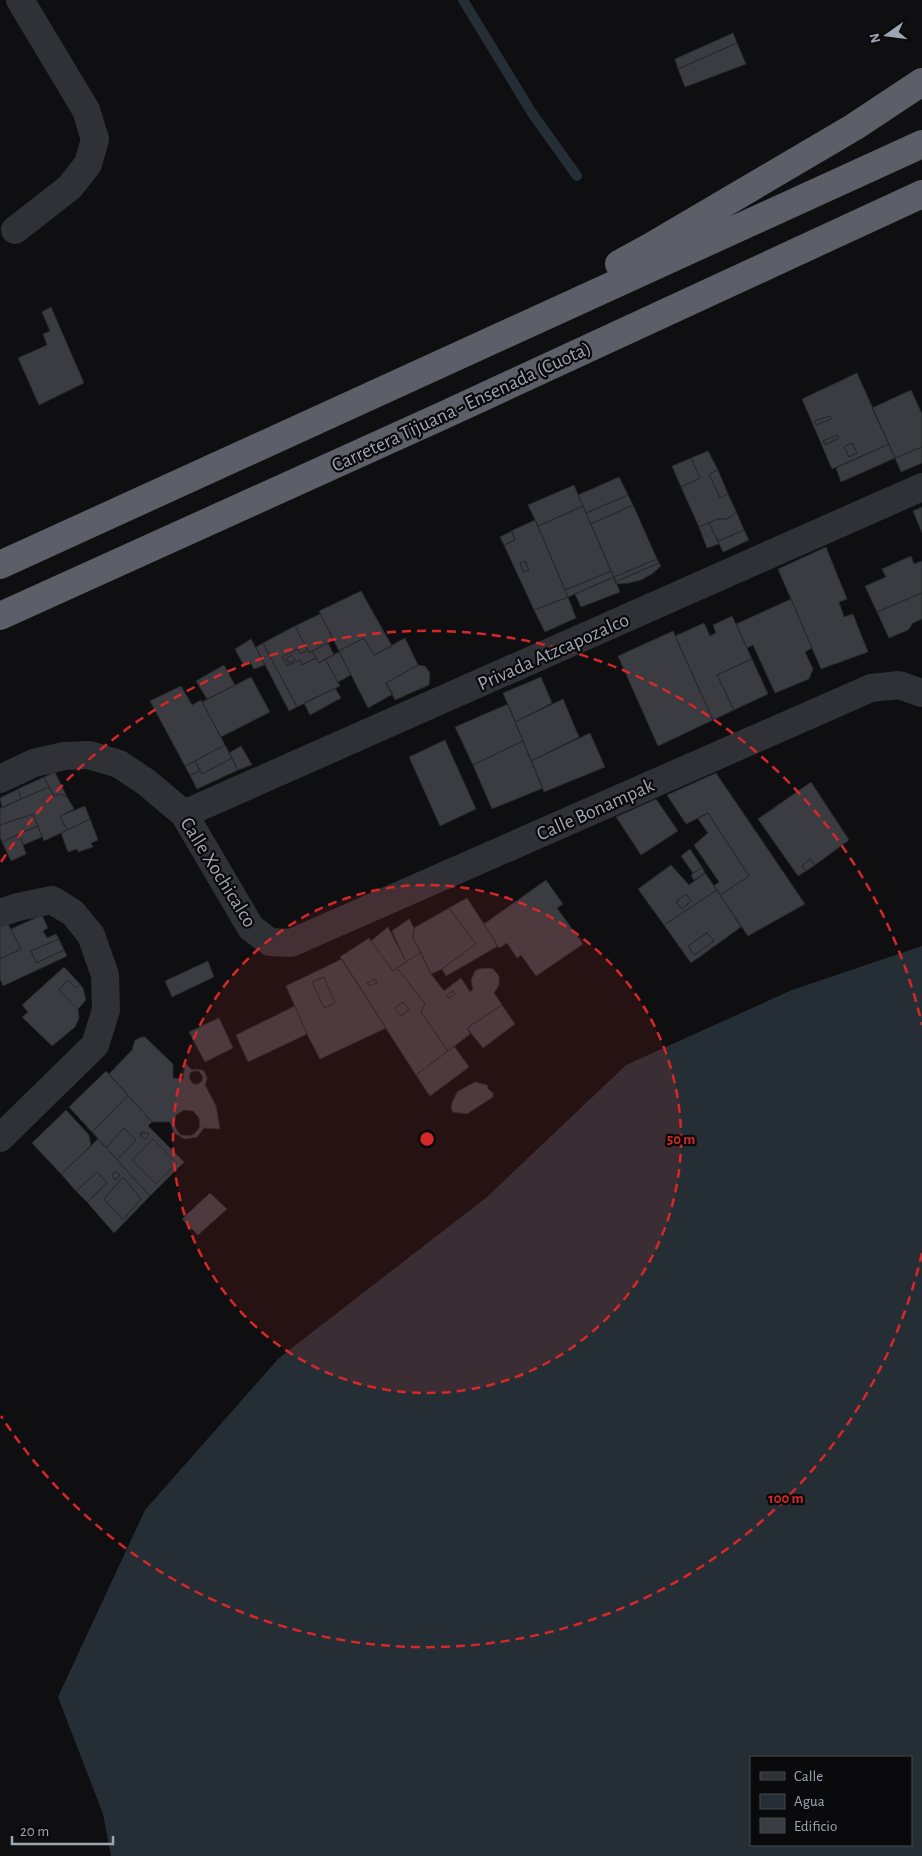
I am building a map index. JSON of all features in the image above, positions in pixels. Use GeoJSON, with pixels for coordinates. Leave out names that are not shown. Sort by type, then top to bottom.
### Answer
{"type":"FeatureCollection","features":[{"type":"Feature","properties":{"kind":"highway"},"geometry":{"type":"LineString","coordinates":[[406,380],[650,247],[854,127],[922,82]]}},
{"type":"Feature","properties":{"kind":"highway"},"geometry":{"type":"LineString","coordinates":[[0,565],[922,144]]}},
{"type":"Feature","properties":{"kind":"highway","name":"Carretera Tijuana - Ensenada (Cuota)"},"geometry":{"type":"LineString","coordinates":[[0,616],[444,415],[922,194]]}},
{"type":"Feature","properties":{"kind":"street"},"geometry":{"type":"LineString","coordinates":[[15,230],[70,187],[88,164],[95,139],[86,110],[20,0]]}},
{"type":"Feature","properties":{"kind":"street","name":"Privada Atzcapozalco"},"geometry":{"type":"LineString","coordinates":[[184,814],[922,487]]}},
{"type":"Feature","properties":{"kind":"street","name":"Calle Bonampak"},"geometry":{"type":"LineString","coordinates":[[270,942],[291,943],[871,688],[899,685],[922,693]]}},
{"type":"Feature","properties":{"kind":"street","name":"Calle Xochicalco"},"geometry":{"type":"LineString","coordinates":[[0,779],[34,763],[64,756],[89,755],[119,764],[146,782],[184,814],[252,928],[270,942]]}},
{"type":"Feature","properties":{"kind":"street"},"geometry":{"type":"LineString","coordinates":[[0,913],[18,906],[52,900],[72,913],[91,935],[105,975],[106,1010],[96,1044],[0,1138]]}},
{"type":"Feature","properties":{"kind":"water"},"geometry":{"type":"Polygon","coordinates":[[[922,946],[922,1856],[111,1856],[103,1814],[58,1697],[145,1510],[279,1358],[487,1197],[626,1065],[792,990],[922,946]]]}},
{"type":"Feature","properties":{"kind":"building"},"geometry":{"type":"Polygon","coordinates":[[[733,33],[737,43],[678,69],[675,59],[733,33]]]}},
{"type":"Feature","properties":{"kind":"building"},"geometry":{"type":"Polygon","coordinates":[[[737,43],[746,64],[685,87],[678,69],[737,43]]]}},
{"type":"Feature","properties":{"kind":"building"},"geometry":{"type":"Polygon","coordinates":[[[51,307],[84,383],[39,405],[18,358],[47,345],[43,334],[50,331],[42,312],[51,307]]]}},
{"type":"Feature","properties":{"kind":"building"},"geometry":{"type":"Polygon","coordinates":[[[857,373],[889,444],[832,469],[802,399],[857,373]],[[830,416],[815,421],[816,425],[831,419],[830,416]],[[837,435],[823,441],[825,445],[839,438],[837,435]],[[852,443],[844,447],[849,457],[857,453],[852,443]]]}},
{"type":"Feature","properties":{"kind":"building"},"geometry":{"type":"Polygon","coordinates":[[[911,390],[922,414],[922,447],[895,458],[872,408],[911,390]]]}},
{"type":"Feature","properties":{"kind":"building"},"geometry":{"type":"Polygon","coordinates":[[[830,416],[831,419],[816,425],[815,421],[830,416]]]}},
{"type":"Feature","properties":{"kind":"building"},"geometry":{"type":"Polygon","coordinates":[[[837,435],[839,438],[825,445],[823,441],[837,435]]]}},
{"type":"Feature","properties":{"kind":"building"},"geometry":{"type":"Polygon","coordinates":[[[852,443],[857,453],[849,457],[844,447],[852,443]]]}},
{"type":"Feature","properties":{"kind":"building"},"geometry":{"type":"Polygon","coordinates":[[[889,444],[895,458],[841,482],[836,468],[889,444]]]}},
{"type":"Feature","properties":{"kind":"building"},"geometry":{"type":"Polygon","coordinates":[[[922,447],[922,463],[901,472],[895,458],[922,447]]]}},
{"type":"Feature","properties":{"kind":"building"},"geometry":{"type":"Polygon","coordinates":[[[708,451],[718,470],[709,474],[720,498],[728,494],[736,511],[731,517],[717,519],[699,527],[681,487],[700,478],[691,458],[708,451]]]}},
{"type":"Feature","properties":{"kind":"building"},"geometry":{"type":"Polygon","coordinates":[[[691,458],[700,478],[681,487],[672,466],[691,458]]]}},
{"type":"Feature","properties":{"kind":"building"},"geometry":{"type":"Polygon","coordinates":[[[718,470],[728,494],[720,498],[709,474],[718,470]]]}},
{"type":"Feature","properties":{"kind":"building"},"geometry":{"type":"Polygon","coordinates":[[[619,477],[628,495],[586,513],[578,495],[619,477]]]}},
{"type":"Feature","properties":{"kind":"building"},"geometry":{"type":"Polygon","coordinates":[[[574,485],[583,506],[538,526],[528,505],[574,485]]]}},
{"type":"Feature","properties":{"kind":"building"},"geometry":{"type":"Polygon","coordinates":[[[628,495],[633,505],[591,524],[586,513],[628,495]]]}},
{"type":"Feature","properties":{"kind":"building"},"geometry":{"type":"Polygon","coordinates":[[[633,505],[657,559],[614,577],[591,524],[633,505]]]}},
{"type":"Feature","properties":{"kind":"building"},"geometry":{"type":"Polygon","coordinates":[[[583,506],[611,571],[565,590],[538,526],[583,506]]]}},
{"type":"Feature","properties":{"kind":"building"},"geometry":{"type":"Polygon","coordinates":[[[922,507],[922,533],[913,511],[922,507]]]}},
{"type":"Feature","properties":{"kind":"building"},"geometry":{"type":"Polygon","coordinates":[[[736,511],[744,530],[718,541],[709,523],[717,519],[731,517],[736,511]]]}},
{"type":"Feature","properties":{"kind":"building"},"geometry":{"type":"Polygon","coordinates":[[[535,520],[568,597],[534,610],[504,545],[515,540],[511,531],[535,520]],[[525,561],[520,563],[523,572],[529,570],[525,561]]]}},
{"type":"Feature","properties":{"kind":"building"},"geometry":{"type":"Polygon","coordinates":[[[709,523],[719,544],[707,548],[699,527],[709,523]]]}},
{"type":"Feature","properties":{"kind":"building"},"geometry":{"type":"Polygon","coordinates":[[[744,530],[749,540],[723,552],[718,541],[744,530]]]}},
{"type":"Feature","properties":{"kind":"building"},"geometry":{"type":"Polygon","coordinates":[[[512,531],[515,540],[504,545],[500,537],[512,531]]]}},
{"type":"Feature","properties":{"kind":"building"},"geometry":{"type":"Polygon","coordinates":[[[826,547],[847,599],[839,602],[844,617],[853,614],[868,652],[821,669],[778,569],[826,547]]]}},
{"type":"Feature","properties":{"kind":"building"},"geometry":{"type":"Polygon","coordinates":[[[911,556],[914,564],[922,561],[922,593],[877,612],[865,586],[886,577],[882,569],[911,556]]]}},
{"type":"Feature","properties":{"kind":"building"},"geometry":{"type":"Polygon","coordinates":[[[657,559],[659,563],[615,582],[614,577],[657,559]]]}},
{"type":"Feature","properties":{"kind":"building"},"geometry":{"type":"Polygon","coordinates":[[[525,561],[529,570],[523,572],[520,563],[525,561]]]}},
{"type":"Feature","properties":{"kind":"building"},"geometry":{"type":"Polygon","coordinates":[[[659,563],[661,566],[641,580],[616,584],[615,582],[659,563]]]}},
{"type":"Feature","properties":{"kind":"building"},"geometry":{"type":"Polygon","coordinates":[[[611,571],[614,577],[568,597],[565,590],[611,571]]]}},
{"type":"Feature","properties":{"kind":"building"},"geometry":{"type":"Polygon","coordinates":[[[614,577],[620,592],[581,607],[575,594],[614,577]]]}},
{"type":"Feature","properties":{"kind":"building"},"geometry":{"type":"Polygon","coordinates":[[[361,591],[392,646],[374,655],[364,638],[339,651],[319,611],[361,591]]]}},
{"type":"Feature","properties":{"kind":"building"},"geometry":{"type":"Polygon","coordinates":[[[922,593],[922,619],[913,623],[908,630],[889,638],[877,612],[922,593]]]}},
{"type":"Feature","properties":{"kind":"building"},"geometry":{"type":"Polygon","coordinates":[[[568,597],[576,618],[545,632],[534,610],[568,597]]]}},
{"type":"Feature","properties":{"kind":"building"},"geometry":{"type":"Polygon","coordinates":[[[791,599],[812,648],[805,652],[813,669],[809,679],[775,693],[753,645],[747,648],[736,624],[791,599]]]}},
{"type":"Feature","properties":{"kind":"building"},"geometry":{"type":"Polygon","coordinates":[[[320,614],[334,640],[309,653],[295,626],[320,614]]]}},
{"type":"Feature","properties":{"kind":"building"},"geometry":{"type":"Polygon","coordinates":[[[732,616],[752,659],[717,675],[734,710],[713,720],[675,636],[704,623],[710,636],[716,633],[713,625],[732,616]]]}},
{"type":"Feature","properties":{"kind":"building"},"geometry":{"type":"Polygon","coordinates":[[[295,626],[308,650],[300,654],[298,649],[282,657],[287,666],[300,660],[302,665],[316,658],[319,663],[325,659],[340,686],[297,707],[263,643],[295,626]]]}},
{"type":"Feature","properties":{"kind":"building"},"geometry":{"type":"Polygon","coordinates":[[[673,631],[713,720],[658,746],[618,656],[673,631]]]}},
{"type":"Feature","properties":{"kind":"building"},"geometry":{"type":"Polygon","coordinates":[[[364,638],[374,655],[405,638],[418,665],[386,683],[393,694],[368,708],[339,651],[364,638]]]}},
{"type":"Feature","properties":{"kind":"building"},"geometry":{"type":"Polygon","coordinates":[[[251,639],[265,665],[254,669],[250,662],[244,666],[235,649],[251,639]]]}},
{"type":"Feature","properties":{"kind":"building"},"geometry":{"type":"Polygon","coordinates":[[[263,643],[297,707],[289,711],[256,647],[263,643]]]}},
{"type":"Feature","properties":{"kind":"building"},"geometry":{"type":"Polygon","coordinates":[[[328,643],[334,655],[319,663],[312,651],[328,643]]]}},
{"type":"Feature","properties":{"kind":"building"},"geometry":{"type":"Polygon","coordinates":[[[298,649],[300,654],[308,650],[309,653],[312,651],[316,658],[302,665],[300,660],[287,666],[282,657],[298,649]],[[292,655],[286,659],[289,663],[295,660],[292,655]]]}},
{"type":"Feature","properties":{"kind":"building"},"geometry":{"type":"Polygon","coordinates":[[[339,652],[351,675],[338,682],[325,659],[339,652]]]}},
{"type":"Feature","properties":{"kind":"building"},"geometry":{"type":"Polygon","coordinates":[[[292,655],[295,660],[289,663],[286,659],[292,655]]]}},
{"type":"Feature","properties":{"kind":"building"},"geometry":{"type":"Polygon","coordinates":[[[752,659],[768,694],[734,710],[717,675],[752,659]]]}},
{"type":"Feature","properties":{"kind":"building"},"geometry":{"type":"Polygon","coordinates":[[[224,665],[235,685],[207,699],[196,681],[224,665]]]}},
{"type":"Feature","properties":{"kind":"building"},"geometry":{"type":"Polygon","coordinates":[[[418,665],[425,666],[430,673],[429,685],[395,700],[386,683],[418,665]]]}},
{"type":"Feature","properties":{"kind":"building"},"geometry":{"type":"Polygon","coordinates":[[[251,677],[270,712],[221,737],[202,702],[251,677]]]}},
{"type":"Feature","properties":{"kind":"building"},"geometry":{"type":"Polygon","coordinates":[[[541,677],[552,703],[515,722],[503,693],[541,677]]]}},
{"type":"Feature","properties":{"kind":"building"},"geometry":{"type":"Polygon","coordinates":[[[181,686],[192,705],[201,700],[225,745],[185,766],[150,701],[181,686]]]}},
{"type":"Feature","properties":{"kind":"building"},"geometry":{"type":"Polygon","coordinates":[[[335,688],[341,698],[310,715],[304,703],[335,688]]]}},
{"type":"Feature","properties":{"kind":"building"},"geometry":{"type":"Polygon","coordinates":[[[563,699],[579,737],[531,761],[515,722],[563,699]]]}},
{"type":"Feature","properties":{"kind":"building"},"geometry":{"type":"Polygon","coordinates":[[[508,704],[523,741],[473,765],[455,727],[508,704]]]}},
{"type":"Feature","properties":{"kind":"building"},"geometry":{"type":"Polygon","coordinates":[[[590,733],[605,767],[544,792],[531,761],[590,733]]]}},
{"type":"Feature","properties":{"kind":"building"},"geometry":{"type":"Polygon","coordinates":[[[445,740],[476,809],[440,826],[409,757],[445,740]]]}},
{"type":"Feature","properties":{"kind":"building"},"geometry":{"type":"Polygon","coordinates":[[[523,741],[543,788],[492,809],[473,765],[523,741]]]}},
{"type":"Feature","properties":{"kind":"building"},"geometry":{"type":"Polygon","coordinates":[[[225,745],[232,758],[202,774],[195,761],[225,745]]]}},
{"type":"Feature","properties":{"kind":"building"},"geometry":{"type":"Polygon","coordinates":[[[241,746],[252,765],[238,770],[229,753],[241,746]]]}},
{"type":"Feature","properties":{"kind":"building"},"geometry":{"type":"Polygon","coordinates":[[[232,758],[238,770],[197,789],[190,775],[200,771],[202,774],[232,758]]]}},
{"type":"Feature","properties":{"kind":"building"},"geometry":{"type":"Polygon","coordinates":[[[195,761],[200,771],[190,775],[185,766],[195,761]]]}},
{"type":"Feature","properties":{"kind":"building"},"geometry":{"type":"Polygon","coordinates":[[[55,772],[67,797],[61,794],[54,796],[44,777],[55,772]]]}},
{"type":"Feature","properties":{"kind":"building"},"geometry":{"type":"Polygon","coordinates":[[[716,773],[805,904],[748,936],[720,895],[749,876],[708,813],[686,824],[667,795],[716,773]]]}},
{"type":"Feature","properties":{"kind":"building"},"geometry":{"type":"Polygon","coordinates":[[[44,777],[49,787],[21,799],[18,789],[44,777]]]}},
{"type":"Feature","properties":{"kind":"building"},"geometry":{"type":"Polygon","coordinates":[[[811,782],[849,840],[815,865],[810,859],[802,866],[806,871],[798,876],[758,819],[811,782]]]}},
{"type":"Feature","properties":{"kind":"building"},"geometry":{"type":"Polygon","coordinates":[[[49,787],[54,796],[61,794],[67,797],[74,809],[60,816],[67,830],[44,841],[33,814],[0,825],[0,808],[49,787]]]}},
{"type":"Feature","properties":{"kind":"building"},"geometry":{"type":"Polygon","coordinates":[[[18,789],[21,799],[2,808],[0,798],[18,789]]]}},
{"type":"Feature","properties":{"kind":"building"},"geometry":{"type":"Polygon","coordinates":[[[656,799],[678,831],[641,855],[616,817],[656,799]]]}},
{"type":"Feature","properties":{"kind":"building"},"geometry":{"type":"Polygon","coordinates":[[[85,806],[90,819],[67,830],[60,816],[85,806]]]}},
{"type":"Feature","properties":{"kind":"building"},"geometry":{"type":"Polygon","coordinates":[[[708,813],[749,876],[720,895],[714,886],[719,882],[694,845],[708,833],[698,819],[708,813]]]}},
{"type":"Feature","properties":{"kind":"building"},"geometry":{"type":"Polygon","coordinates":[[[33,814],[38,826],[2,842],[0,825],[33,814]]]}},
{"type":"Feature","properties":{"kind":"building"},"geometry":{"type":"Polygon","coordinates":[[[90,819],[98,840],[91,843],[93,847],[78,852],[77,849],[68,852],[61,833],[90,819]]]}},
{"type":"Feature","properties":{"kind":"building"},"geometry":{"type":"Polygon","coordinates":[[[38,826],[42,837],[23,845],[19,834],[38,826]]]}},
{"type":"Feature","properties":{"kind":"building"},"geometry":{"type":"Polygon","coordinates":[[[19,834],[26,854],[11,861],[2,842],[19,834]]]}},
{"type":"Feature","properties":{"kind":"building"},"geometry":{"type":"Polygon","coordinates":[[[690,849],[702,867],[693,873],[681,856],[690,849]]]}},
{"type":"Feature","properties":{"kind":"building"},"geometry":{"type":"Polygon","coordinates":[[[810,859],[815,865],[806,871],[802,866],[810,859]]]}},
{"type":"Feature","properties":{"kind":"building"},"geometry":{"type":"Polygon","coordinates":[[[671,865],[689,885],[705,873],[717,890],[664,925],[638,889],[671,865]],[[686,894],[676,902],[682,909],[691,901],[686,894]]]}},
{"type":"Feature","properties":{"kind":"building"},"geometry":{"type":"Polygon","coordinates":[[[702,867],[705,873],[694,880],[691,875],[702,867]]]}},
{"type":"Feature","properties":{"kind":"building"},"geometry":{"type":"Polygon","coordinates":[[[546,880],[563,904],[557,908],[583,944],[536,976],[521,955],[517,958],[507,943],[499,948],[484,924],[546,880]]]}},
{"type":"Feature","properties":{"kind":"building"},"geometry":{"type":"Polygon","coordinates":[[[717,890],[741,927],[691,963],[664,925],[717,890]],[[707,933],[688,946],[694,955],[714,941],[707,933]]]}},
{"type":"Feature","properties":{"kind":"building"},"geometry":{"type":"Polygon","coordinates":[[[686,894],[691,901],[682,909],[676,902],[686,894]]]}},
{"type":"Feature","properties":{"kind":"building"},"geometry":{"type":"Polygon","coordinates":[[[467,898],[498,946],[446,976],[442,969],[476,944],[449,908],[467,898]]]}},
{"type":"Feature","properties":{"kind":"building"},"geometry":{"type":"Polygon","coordinates":[[[449,908],[476,944],[442,969],[431,974],[413,938],[414,928],[449,908]]]}},
{"type":"Feature","properties":{"kind":"building"},"geometry":{"type":"Polygon","coordinates":[[[42,915],[48,928],[43,931],[47,938],[56,934],[59,939],[31,951],[36,963],[64,950],[67,956],[3,986],[0,979],[0,959],[21,949],[11,929],[42,915]]]}},
{"type":"Feature","properties":{"kind":"building"},"geometry":{"type":"Polygon","coordinates":[[[409,919],[414,928],[413,938],[421,952],[406,962],[392,931],[409,919]]]}},
{"type":"Feature","properties":{"kind":"building"},"geometry":{"type":"Polygon","coordinates":[[[7,922],[21,949],[0,959],[0,925],[7,922]]]}},
{"type":"Feature","properties":{"kind":"building"},"geometry":{"type":"Polygon","coordinates":[[[388,927],[406,962],[393,971],[371,941],[388,927]]]}},
{"type":"Feature","properties":{"kind":"building"},"geometry":{"type":"Polygon","coordinates":[[[707,933],[714,941],[694,955],[688,946],[707,933]]]}},
{"type":"Feature","properties":{"kind":"building"},"geometry":{"type":"Polygon","coordinates":[[[369,938],[393,971],[397,968],[425,1004],[421,1012],[448,1051],[416,1075],[340,957],[369,938]],[[375,979],[367,983],[369,986],[377,983],[375,979]],[[403,1002],[395,1008],[401,1016],[409,1010],[403,1002]]]}},
{"type":"Feature","properties":{"kind":"building"},"geometry":{"type":"Polygon","coordinates":[[[59,939],[64,950],[36,963],[31,951],[59,939]]]}},
{"type":"Feature","properties":{"kind":"building"},"geometry":{"type":"Polygon","coordinates":[[[421,952],[431,974],[444,991],[461,978],[470,992],[473,989],[471,980],[475,971],[488,968],[493,969],[499,976],[499,985],[494,993],[502,1005],[467,1028],[470,1034],[448,1051],[421,1012],[425,1004],[397,968],[421,952]],[[453,991],[447,995],[449,998],[455,994],[453,991]]]}},
{"type":"Feature","properties":{"kind":"building"},"geometry":{"type":"Polygon","coordinates":[[[342,959],[386,1028],[320,1059],[286,986],[342,959]],[[324,977],[312,982],[324,1008],[335,1003],[324,977]]]}},
{"type":"Feature","properties":{"kind":"building"},"geometry":{"type":"Polygon","coordinates":[[[208,961],[214,977],[172,997],[165,981],[208,961]]]}},
{"type":"Feature","properties":{"kind":"building"},"geometry":{"type":"Polygon","coordinates":[[[64,967],[80,984],[76,988],[68,980],[59,990],[78,1009],[79,1018],[75,1027],[52,1046],[22,1017],[28,1012],[22,1005],[64,967]]]}},
{"type":"Feature","properties":{"kind":"building"},"geometry":{"type":"Polygon","coordinates":[[[324,977],[335,1003],[324,1008],[312,982],[324,977]]]}},
{"type":"Feature","properties":{"kind":"building"},"geometry":{"type":"Polygon","coordinates":[[[375,979],[377,983],[369,986],[367,983],[375,979]]]}},
{"type":"Feature","properties":{"kind":"building"},"geometry":{"type":"Polygon","coordinates":[[[68,980],[76,988],[80,984],[83,988],[86,1000],[78,1009],[59,990],[68,980]]]}},
{"type":"Feature","properties":{"kind":"building"},"geometry":{"type":"Polygon","coordinates":[[[453,991],[455,994],[449,998],[447,995],[453,991]]]}},
{"type":"Feature","properties":{"kind":"building"},"geometry":{"type":"Polygon","coordinates":[[[403,1002],[409,1010],[401,1016],[395,1008],[403,1002]]]}},
{"type":"Feature","properties":{"kind":"building"},"geometry":{"type":"Polygon","coordinates":[[[502,1005],[515,1024],[483,1048],[467,1028],[502,1005]]]}},
{"type":"Feature","properties":{"kind":"building"},"geometry":{"type":"Polygon","coordinates":[[[295,1006],[307,1034],[248,1062],[236,1035],[295,1006]]]}},
{"type":"Feature","properties":{"kind":"building"},"geometry":{"type":"Polygon","coordinates":[[[219,1018],[233,1048],[205,1062],[189,1032],[219,1018]]]}},
{"type":"Feature","properties":{"kind":"building"},"geometry":{"type":"Polygon","coordinates":[[[145,1037],[173,1064],[173,1078],[183,1079],[185,1063],[192,1070],[204,1071],[207,1078],[205,1085],[216,1106],[220,1129],[204,1128],[197,1137],[185,1139],[174,1133],[170,1122],[152,1122],[109,1074],[132,1050],[135,1040],[145,1037]],[[199,1071],[190,1073],[189,1078],[193,1084],[198,1084],[202,1081],[203,1077],[199,1071]],[[184,1110],[176,1115],[174,1124],[181,1135],[190,1136],[200,1127],[199,1118],[193,1111],[184,1110]]]}},
{"type":"Feature","properties":{"kind":"building"},"geometry":{"type":"Polygon","coordinates":[[[454,1046],[469,1067],[430,1096],[416,1075],[454,1046]]]}},
{"type":"Feature","properties":{"kind":"building"},"geometry":{"type":"Polygon","coordinates":[[[106,1071],[128,1095],[92,1132],[69,1107],[106,1071]]]}},
{"type":"Feature","properties":{"kind":"building"},"geometry":{"type":"Polygon","coordinates":[[[475,1082],[487,1085],[488,1089],[493,1093],[493,1097],[467,1114],[453,1112],[451,1108],[452,1103],[457,1092],[475,1082]]]}},
{"type":"Feature","properties":{"kind":"building"},"geometry":{"type":"Polygon","coordinates":[[[128,1095],[152,1122],[148,1126],[184,1162],[150,1196],[117,1160],[136,1140],[124,1128],[106,1148],[92,1132],[128,1095]],[[141,1133],[141,1137],[146,1139],[149,1134],[141,1133]],[[153,1139],[132,1160],[156,1184],[177,1163],[153,1139]]]}},
{"type":"Feature","properties":{"kind":"building"},"geometry":{"type":"Polygon","coordinates":[[[66,1110],[89,1135],[91,1146],[61,1174],[32,1143],[66,1110]]]}},
{"type":"Feature","properties":{"kind":"building"},"geometry":{"type":"Polygon","coordinates":[[[124,1128],[136,1140],[117,1160],[106,1148],[124,1128]]]}},
{"type":"Feature","properties":{"kind":"building"},"geometry":{"type":"Polygon","coordinates":[[[141,1133],[149,1134],[146,1139],[141,1137],[141,1133]]]}},
{"type":"Feature","properties":{"kind":"building"},"geometry":{"type":"Polygon","coordinates":[[[98,1139],[150,1196],[114,1233],[87,1202],[107,1183],[97,1172],[76,1191],[61,1174],[98,1139]],[[115,1171],[112,1175],[114,1179],[117,1179],[120,1175],[115,1171]],[[123,1177],[104,1199],[123,1220],[141,1199],[123,1177]]]}},
{"type":"Feature","properties":{"kind":"building"},"geometry":{"type":"Polygon","coordinates":[[[153,1139],[177,1163],[156,1184],[132,1160],[153,1139]]]}},
{"type":"Feature","properties":{"kind":"building"},"geometry":{"type":"Polygon","coordinates":[[[115,1171],[120,1175],[117,1179],[114,1179],[112,1175],[115,1171]]]}},
{"type":"Feature","properties":{"kind":"building"},"geometry":{"type":"Polygon","coordinates":[[[97,1172],[107,1183],[87,1202],[76,1191],[97,1172]]]}},
{"type":"Feature","properties":{"kind":"building"},"geometry":{"type":"Polygon","coordinates":[[[123,1177],[141,1199],[123,1220],[104,1199],[123,1177]]]}},
{"type":"Feature","properties":{"kind":"building"},"geometry":{"type":"Polygon","coordinates":[[[210,1193],[227,1209],[198,1235],[182,1219],[210,1193]]]}},
{"type":"Feature","properties":{"kind":"waterway"},"geometry":{"type":"LineString","coordinates":[[463,0],[532,113],[577,176]]}}]}
